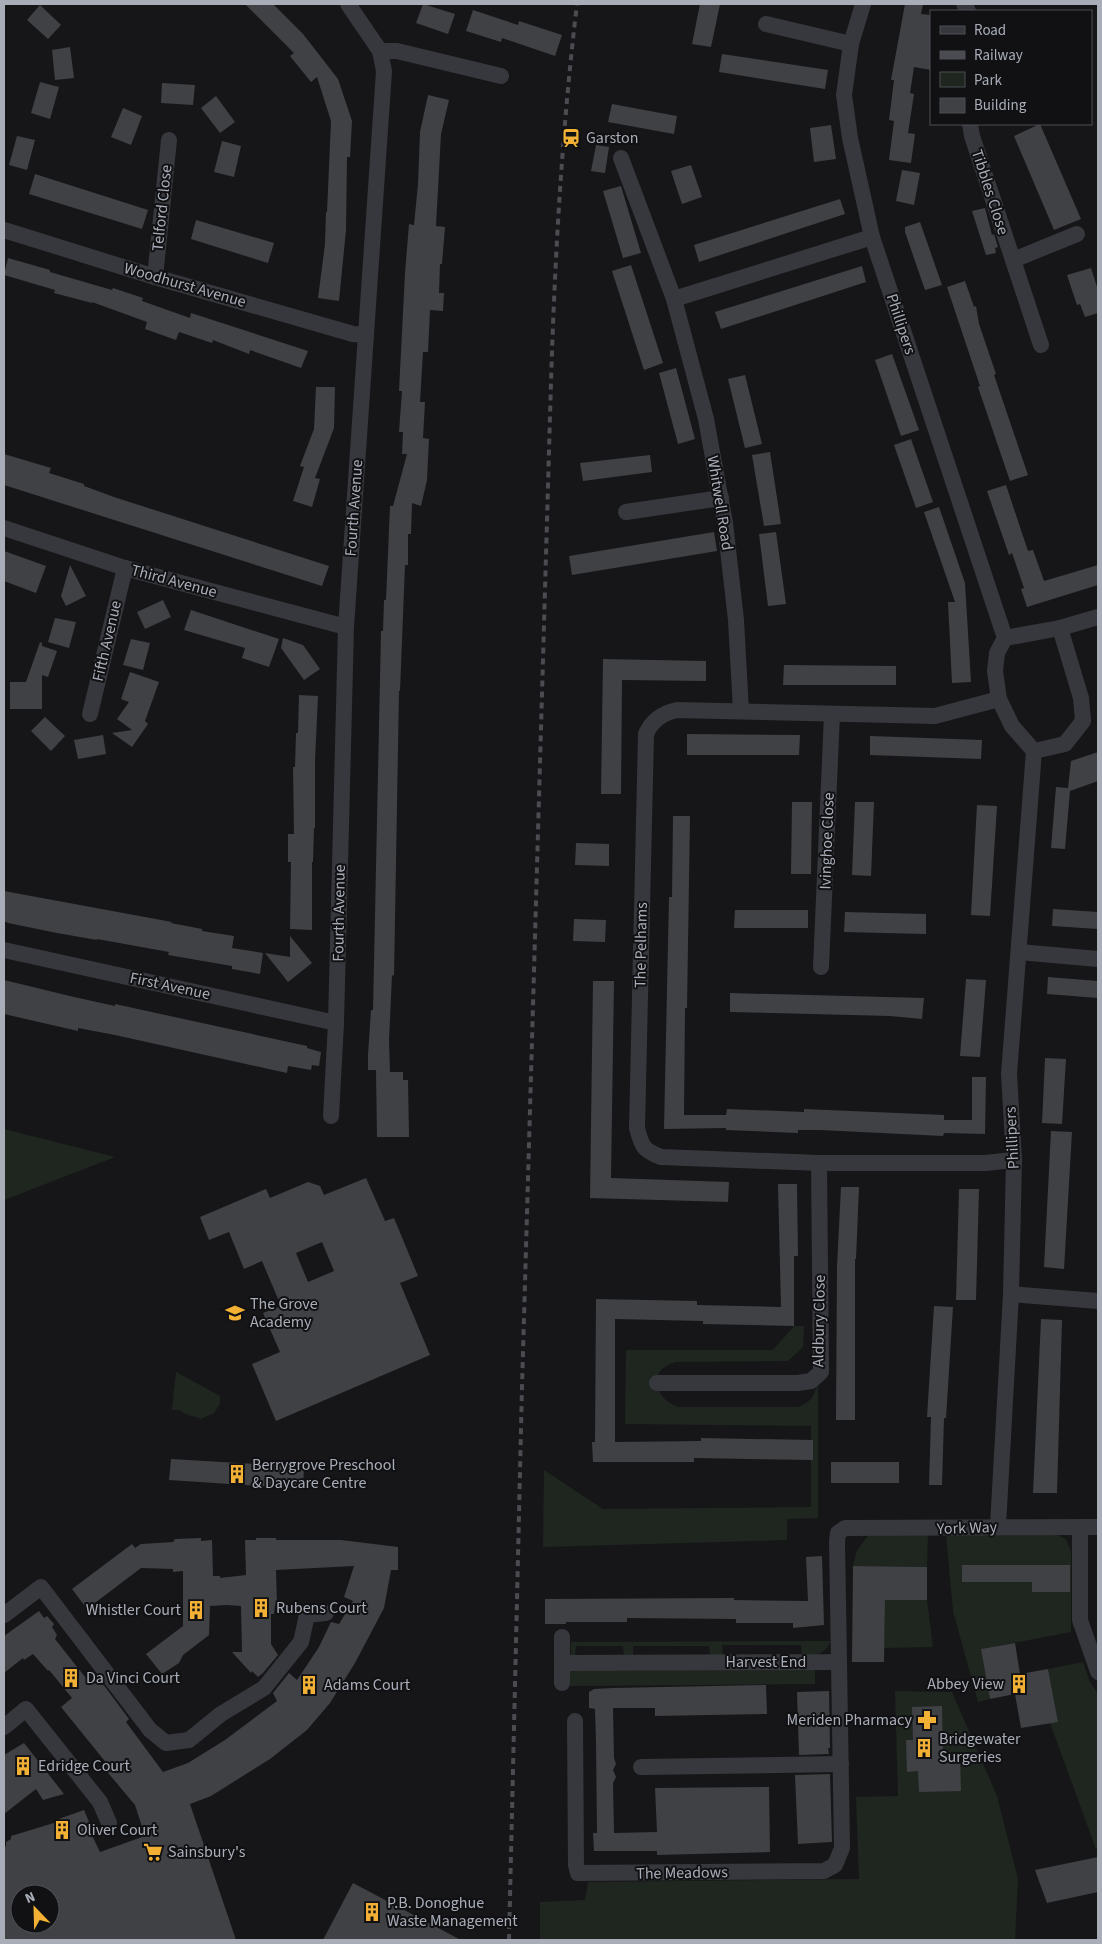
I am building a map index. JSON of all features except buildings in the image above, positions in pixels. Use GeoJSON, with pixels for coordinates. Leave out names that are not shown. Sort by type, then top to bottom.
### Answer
{"type":"FeatureCollection","features":[{"type":"Feature","properties":{"kind":"street","name":"Fourth Avenue"},"geometry":{"type":"LineString","coordinates":[[331,1116],[336,1023],[346,627],[384,72],[380,51],[348,4]]}},
{"type":"Feature","properties":{"kind":"street","name":"Phillipers"},"geometry":{"type":"LineString","coordinates":[[863,4],[851,44],[844,95],[850,138],[872,237],[1005,638]]}},
{"type":"Feature","properties":{"kind":"street"},"geometry":{"type":"LineString","coordinates":[[766,24],[851,44]]}},
{"type":"Feature","properties":{"kind":"street"},"geometry":{"type":"LineString","coordinates":[[380,51],[397,50],[502,76]]}},
{"type":"Feature","properties":{"kind":"street","name":"Tibbles Close"},"geometry":{"type":"LineString","coordinates":[[970,125],[972,136],[1041,345]]}},
{"type":"Feature","properties":{"kind":"street","name":"Telford Close"},"geometry":{"type":"LineString","coordinates":[[155,277],[169,140]]}},
{"type":"Feature","properties":{"kind":"street","name":"Whitwell Road"},"geometry":{"type":"LineString","coordinates":[[621,158],[674,299],[706,419],[721,498],[736,620],[741,711]]}},
{"type":"Feature","properties":{"kind":"street","name":"Woodhurst Avenue"},"geometry":{"type":"LineString","coordinates":[[4,230],[155,277],[352,334],[366,335]]}},
{"type":"Feature","properties":{"kind":"street"},"geometry":{"type":"LineString","coordinates":[[1013,260],[1077,234]]}},
{"type":"Feature","properties":{"kind":"street"},"geometry":{"type":"LineString","coordinates":[[674,299],[872,237]]}},
{"type":"Feature","properties":{"kind":"street"},"geometry":{"type":"LineString","coordinates":[[626,512],[721,498]]}},
{"type":"Feature","properties":{"kind":"street","name":"Third Avenue"},"geometry":{"type":"LineString","coordinates":[[4,528],[125,568],[346,627]]}},
{"type":"Feature","properties":{"kind":"street","name":"Fifth Avenue"},"geometry":{"type":"LineString","coordinates":[[90,714],[125,568]]}},
{"type":"Feature","properties":{"kind":"street"},"geometry":{"type":"LineString","coordinates":[[1060,628],[1081,698],[1083,721],[1065,744],[1034,751],[1012,726],[999,699],[994,671],[997,653],[1005,638],[1060,628],[1098,617]]}},
{"type":"Feature","properties":{"kind":"street","name":"The Pelhams"},"geometry":{"type":"LineString","coordinates":[[999,699],[935,716],[678,710],[667,712],[649,724],[646,734],[637,1128],[641,1145],[650,1152],[661,1156],[820,1163],[985,1163],[1014,1160]]}},
{"type":"Feature","properties":{"kind":"street","name":"Ivinghoe Close"},"geometry":{"type":"LineString","coordinates":[[821,968],[832,714]]}},
{"type":"Feature","properties":{"kind":"street","name":"Phillipers"},"geometry":{"type":"LineString","coordinates":[[998,1526],[1011,1294],[1014,1160],[1009,1074],[1034,751]]}},
{"type":"Feature","properties":{"kind":"street","name":"First Avenue"},"geometry":{"type":"LineString","coordinates":[[4,950],[336,1023]]}},
{"type":"Feature","properties":{"kind":"street"},"geometry":{"type":"LineString","coordinates":[[1019,952],[1098,959]]}},
{"type":"Feature","properties":{"kind":"street","name":"Aldbury Close"},"geometry":{"type":"LineString","coordinates":[[657,1383],[798,1384],[811,1381],[821,1372],[820,1163]]}},
{"type":"Feature","properties":{"kind":"street"},"geometry":{"type":"LineString","coordinates":[[1011,1294],[1098,1301]]}},
{"type":"Feature","properties":{"kind":"street"},"geometry":{"type":"LineString","coordinates":[[1080,1527],[1080,1620],[1098,1672]]}},
{"type":"Feature","properties":{"kind":"street","name":"York Way"},"geometry":{"type":"LineString","coordinates":[[840,1662],[838,1533],[845,1528],[1098,1527]]}},
{"type":"Feature","properties":{"kind":"street"},"geometry":{"type":"LineString","coordinates":[[4,1615],[41,1587],[150,1730],[166,1743],[189,1740],[221,1714],[264,1688],[301,1642],[307,1615],[326,1612]]}},
{"type":"Feature","properties":{"kind":"street"},"geometry":{"type":"LineString","coordinates":[[562,1637],[562,1683]]}},
{"type":"Feature","properties":{"kind":"street","name":"Harvest End"},"geometry":{"type":"LineString","coordinates":[[562,1663],[840,1662]]}},
{"type":"Feature","properties":{"kind":"street","name":"The Meadows"},"geometry":{"type":"LineString","coordinates":[[575,1721],[576,1865],[578,1873],[824,1871],[835,1865],[842,1848],[840,1662]]}},
{"type":"Feature","properties":{"kind":"street"},"geometry":{"type":"LineString","coordinates":[[4,1726],[26,1710],[100,1802],[108,1823]]}},
{"type":"Feature","properties":{"kind":"street"},"geometry":{"type":"LineString","coordinates":[[641,1766],[841,1764]]}},
{"type":"Feature","properties":{"kind":"green space"},"geometry":{"type":"Polygon","coordinates":[[[4,1129],[115,1157],[4,1200],[4,1129]]]}},
{"type":"Feature","properties":{"kind":"green space"},"geometry":{"type":"Polygon","coordinates":[[[794,1326],[804,1326],[803,1347],[788,1361],[676,1362],[661,1371],[657,1377],[657,1384],[663,1397],[678,1407],[797,1407],[806,1403],[812,1397],[818,1381],[818,1518],[787,1519],[787,1540],[543,1547],[544,1470],[603,1509],[811,1507],[811,1426],[625,1424],[626,1350],[773,1350],[794,1326]]]}},
{"type":"Feature","properties":{"kind":"green space"},"geometry":{"type":"Polygon","coordinates":[[[176,1372],[220,1396],[220,1404],[214,1413],[201,1419],[180,1410],[172,1410],[176,1372]]]}},
{"type":"Feature","properties":{"kind":"green space"},"geometry":{"type":"Polygon","coordinates":[[[928,1535],[927,1567],[853,1566],[857,1550],[868,1536],[928,1535]]]}},
{"type":"Feature","properties":{"kind":"green space"},"geometry":{"type":"Polygon","coordinates":[[[946,1535],[1057,1535],[1066,1539],[1071,1552],[1071,1632],[982,1649],[990,1699],[978,1702],[953,1611],[946,1535]]]}},
{"type":"Feature","properties":{"kind":"green space"},"geometry":{"type":"Polygon","coordinates":[[[885,1600],[927,1600],[933,1647],[884,1648],[885,1600]]]}},
{"type":"Feature","properties":{"kind":"green space"},"geometry":{"type":"Polygon","coordinates":[[[831,1641],[823,1651],[807,1656],[802,1656],[801,1645],[722,1645],[723,1655],[710,1655],[709,1646],[633,1646],[633,1656],[624,1656],[623,1646],[576,1646],[575,1657],[571,1657],[571,1642],[831,1641]]]}},
{"type":"Feature","properties":{"kind":"green space"},"geometry":{"type":"Polygon","coordinates":[[[1083,1662],[1090,1682],[1098,1694],[1098,1848],[1096,1849],[1050,1723],[1058,1722],[1048,1669],[1083,1662]]]}},
{"type":"Feature","properties":{"kind":"green space"},"geometry":{"type":"Polygon","coordinates":[[[815,1670],[815,1684],[570,1686],[570,1671],[815,1670]]]}},
{"type":"Feature","properties":{"kind":"green space"},"geometry":{"type":"Polygon","coordinates":[[[895,1691],[952,1692],[997,1796],[1018,1879],[1015,1940],[540,1940],[540,1902],[585,1900],[588,1882],[859,1879],[856,1797],[898,1796],[895,1691]]]}},
{"type":"Feature","properties":{"kind":"railway"},"geometry":{"type":"LineString","coordinates":[[509,1940],[522,1387],[553,334],[563,145],[577,4]]}},
{"type":"Feature","properties":{"kind":"place","name":"Garston"},"geometry":{"type":"Point","coordinates":[571,138]}},
{"type":"Feature","properties":{"kind":"place","name":"The Grove Academy"},"geometry":{"type":"Point","coordinates":[235,1313]}},
{"type":"Feature","properties":{"kind":"place","name":"Berrygrove Preschool & Daycare Centre"},"geometry":{"type":"Point","coordinates":[237,1474]}},
{"type":"Feature","properties":{"kind":"place","name":"Rubens Court"},"geometry":{"type":"Point","coordinates":[261,1608]}},
{"type":"Feature","properties":{"kind":"place","name":"Whistler Court"},"geometry":{"type":"Point","coordinates":[196,1610]}},
{"type":"Feature","properties":{"kind":"place","name":"Da Vinci Court"},"geometry":{"type":"Point","coordinates":[71,1678]}},
{"type":"Feature","properties":{"kind":"place","name":"Abbey View"},"geometry":{"type":"Point","coordinates":[1019,1684]}},
{"type":"Feature","properties":{"kind":"place","name":"Adams Court"},"geometry":{"type":"Point","coordinates":[309,1685]}},
{"type":"Feature","properties":{"kind":"place","name":"Meriden Pharmacy"},"geometry":{"type":"Point","coordinates":[927,1720]}},
{"type":"Feature","properties":{"kind":"place","name":"Bridgewater Surgeries"},"geometry":{"type":"Point","coordinates":[924,1748]}},
{"type":"Feature","properties":{"kind":"place","name":"Edridge Court"},"geometry":{"type":"Point","coordinates":[23,1766]}},
{"type":"Feature","properties":{"kind":"place","name":"Oliver Court"},"geometry":{"type":"Point","coordinates":[62,1830]}},
{"type":"Feature","properties":{"kind":"place","name":"Sainsbury's"},"geometry":{"type":"Point","coordinates":[153,1852]}},
{"type":"Feature","properties":{"kind":"place","name":"P.B. Donoghue Waste Management"},"geometry":{"type":"Point","coordinates":[372,1912]}}]}
